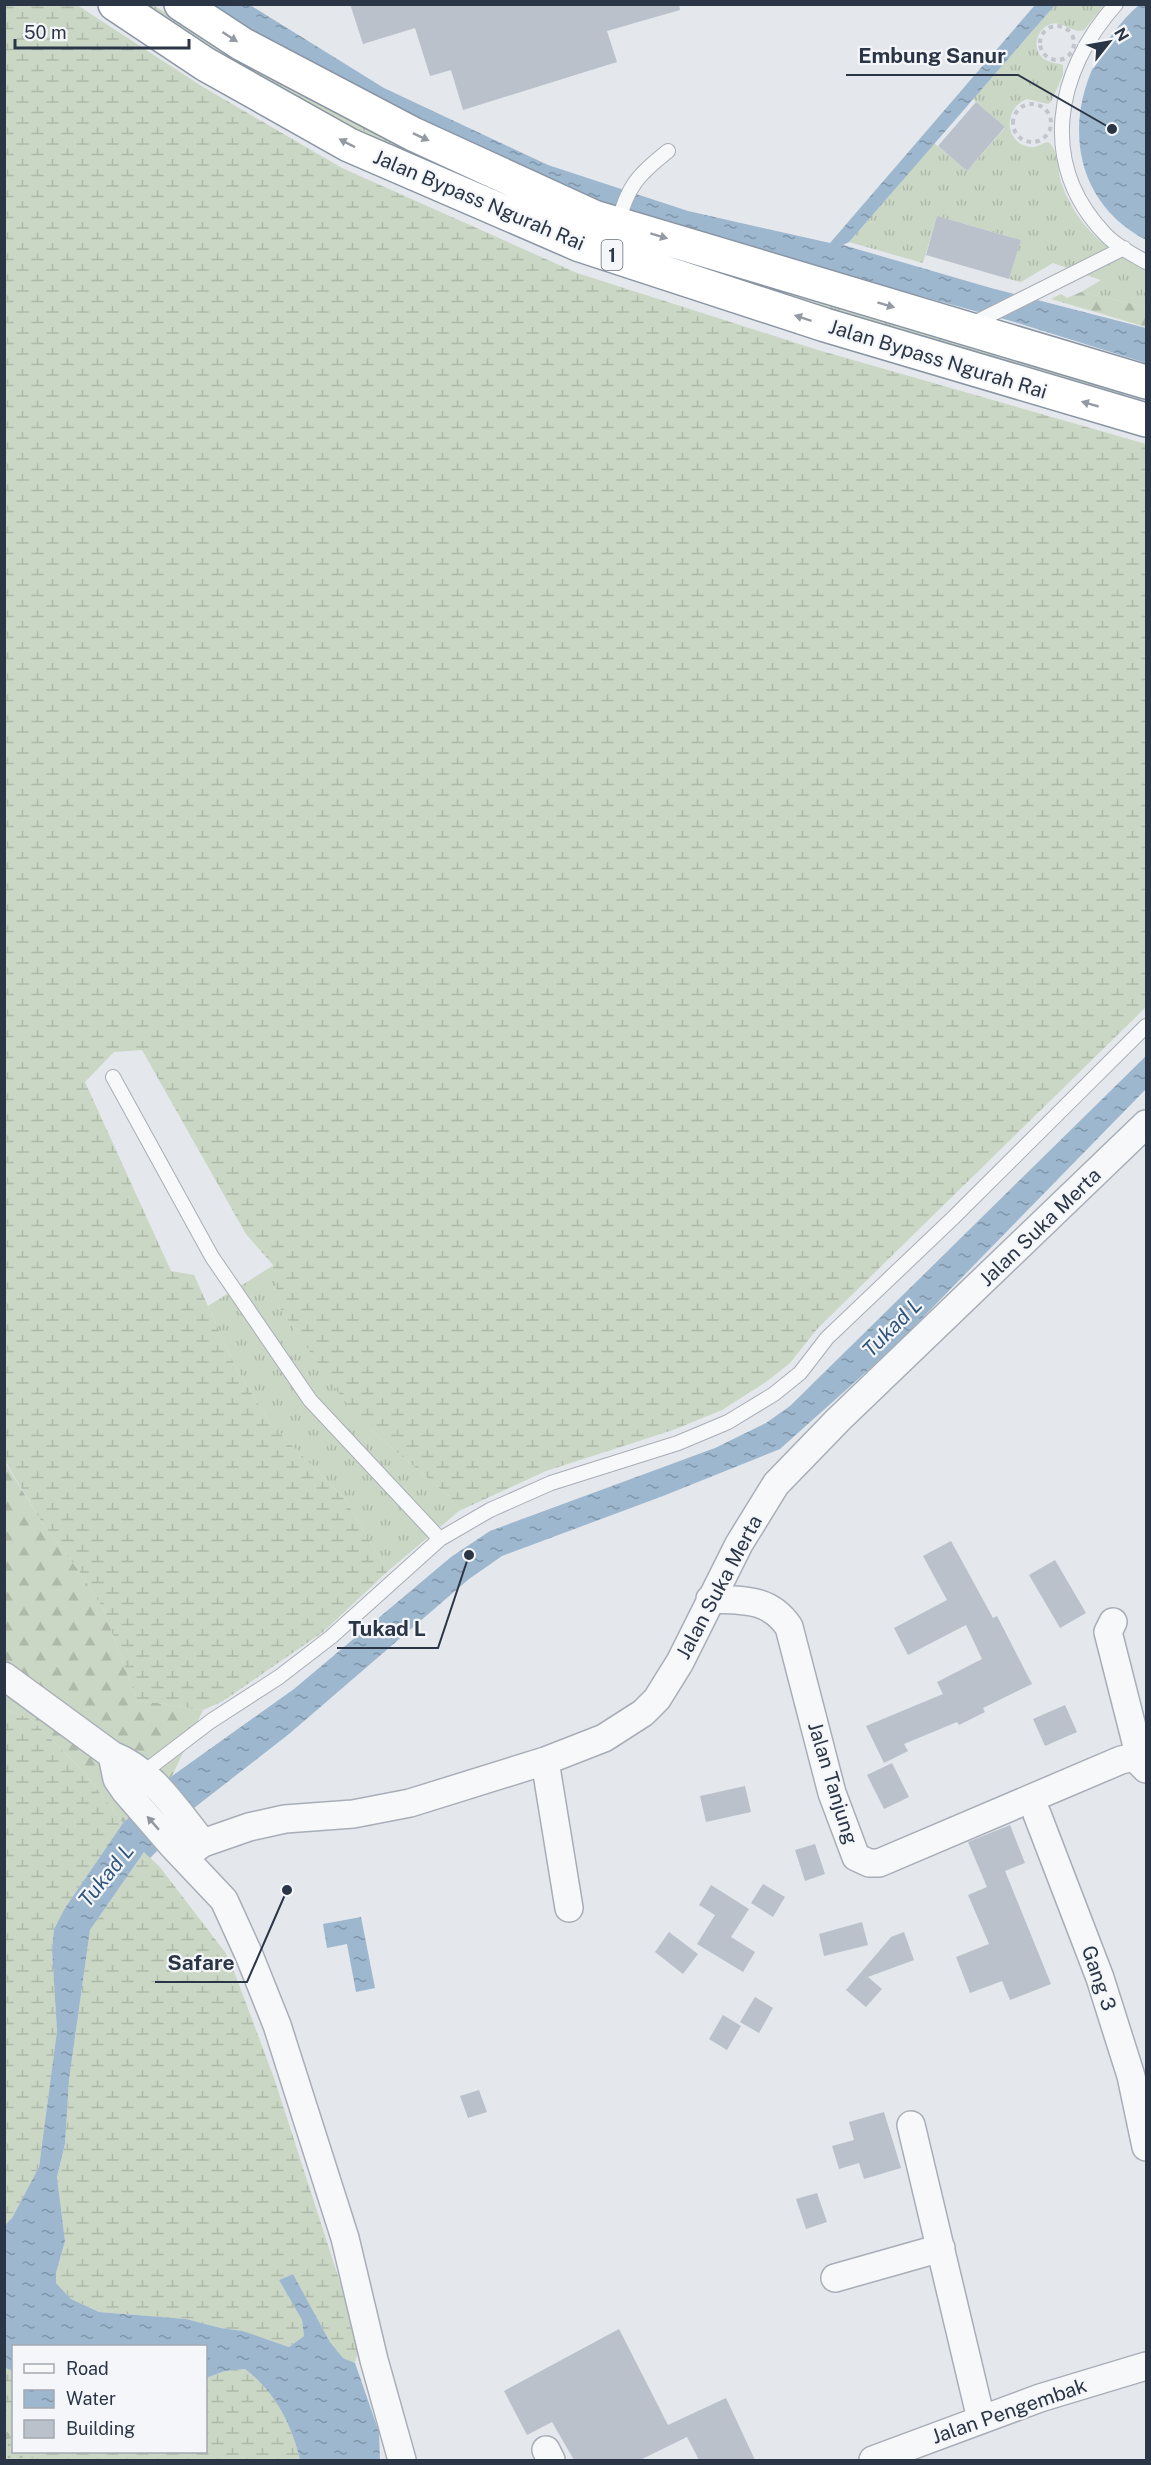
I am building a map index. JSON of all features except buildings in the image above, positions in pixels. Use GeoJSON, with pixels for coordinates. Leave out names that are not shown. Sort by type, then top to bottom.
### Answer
{"type":"FeatureCollection","features":[{"type":"Feature","properties":{"kind":"highway","name":"Jalan Bypass Ngurah Rai"},"geometry":{"type":"LineString","coordinates":[[115,4],[205,64],[349,145],[580,244],[825,325],[1146,420]]}},
{"type":"Feature","properties":{"kind":"highway","name":"Jalan Bypass Ngurah Rai"},"geometry":{"type":"LineString","coordinates":[[193,8],[242,44],[413,134],[594,217],[620,218],[963,329],[1146,382]]}},
{"type":"Feature","properties":{"kind":"street","name":"Jalan Suka Merta"},"geometry":{"type":"LineString","coordinates":[[187,1843],[285,1819],[353,1814],[410,1803],[545,1761],[604,1738],[643,1713],[657,1699],[680,1662],[710,1599],[776,1484],[1146,1124]]}},
{"type":"Feature","properties":{"kind":"street","name":"Jalan Tanjung"},"geometry":{"type":"LineString","coordinates":[[710,1599],[743,1600],[770,1606],[782,1616],[789,1627],[843,1825],[856,1857],[869,1863],[879,1863],[1121,1760],[1134,1757],[1144,1765]]}},
{"type":"Feature","properties":{"kind":"street"},"geometry":{"type":"LineString","coordinates":[[1113,1622],[1108,1632],[1144,1765]]}},
{"type":"Feature","properties":{"kind":"street"},"geometry":{"type":"LineString","coordinates":[[4,1676],[112,1755],[128,1761],[149,1777],[187,1843],[224,1900],[277,2025],[345,2238],[374,2360],[402,2460]]}},
{"type":"Feature","properties":{"kind":"street"},"geometry":{"type":"LineString","coordinates":[[112,1755],[117,1779],[134,1801],[187,1843]]}},
{"type":"Feature","properties":{"kind":"street"},"geometry":{"type":"LineString","coordinates":[[545,1761],[569,1908]]}},
{"type":"Feature","properties":{"kind":"street","name":"Gang 3"},"geometry":{"type":"LineString","coordinates":[[1037,1814],[1100,1978],[1131,2076],[1146,2147]]}},
{"type":"Feature","properties":{"kind":"street"},"geometry":{"type":"LineString","coordinates":[[911,2125],[981,2419]]}},
{"type":"Feature","properties":{"kind":"street"},"geometry":{"type":"LineString","coordinates":[[835,2278],[941,2248]]}},
{"type":"Feature","properties":{"kind":"street","name":"Jalan Pengembak"},"geometry":{"type":"LineString","coordinates":[[873,2460],[1040,2398],[1146,2366]]}},
{"type":"Feature","properties":{"kind":"lane"},"geometry":{"type":"LineString","coordinates":[[1116,4],[1091,37],[1071,78],[1062,110],[1061,140],[1065,167],[1080,202],[1105,235],[1146,262]]}},
{"type":"Feature","properties":{"kind":"lane"},"geometry":{"type":"LineString","coordinates":[[620,218],[630,189],[642,172],[668,151]]}},
{"type":"Feature","properties":{"kind":"lane"},"geometry":{"type":"LineString","coordinates":[[963,329],[1124,248]]}},
{"type":"Feature","properties":{"kind":"lane"},"geometry":{"type":"LineString","coordinates":[[149,1777],[211,1721],[240,1700],[279,1677],[332,1637],[440,1539],[490,1510],[551,1483],[678,1443],[728,1422],[774,1394],[800,1373],[827,1338],[1146,1026]]}},
{"type":"Feature","properties":{"kind":"lane"},"geometry":{"type":"LineString","coordinates":[[113,1077],[212,1257],[310,1400],[440,1539]]}},
{"type":"Feature","properties":{"kind":"path"},"geometry":{"type":"LineString","coordinates":[[1060,26],[1070,32],[1074,48],[1067,57],[1056,61],[1042,52],[1040,42],[1044,31],[1060,26]]}},
{"type":"Feature","properties":{"kind":"path"},"geometry":{"type":"LineString","coordinates":[[1035,104],[1046,110],[1050,116],[1051,128],[1044,139],[1032,143],[1020,139],[1016,134],[1012,121],[1014,115],[1023,106],[1035,104]]}},
{"type":"Feature","properties":{"kind":"green space"},"geometry":{"type":"Polygon","coordinates":[[[4,5],[77,5],[203,87],[342,168],[577,273],[818,350],[1146,444],[1146,1007],[817,1329],[790,1363],[766,1382],[722,1410],[673,1430],[546,1471],[459,1511],[449,1496],[373,1432],[342,1398],[279,1307],[273,1265],[246,1234],[142,1050],[114,1052],[85,1082],[171,1271],[194,1275],[235,1366],[270,1423],[345,1499],[388,1571],[323,1632],[223,1701],[203,1710],[137,1700],[103,1608],[79,1571],[41,1521],[5,1461],[4,5]]]}},
{"type":"Feature","properties":{"kind":"green space"},"geometry":{"type":"Polygon","coordinates":[[[140,5],[153,5],[260,70],[705,266],[1109,388],[1125,396],[628,249],[384,144],[257,76],[140,5]]]}},
{"type":"Feature","properties":{"kind":"green space"},"geometry":{"type":"Polygon","coordinates":[[[1055,5],[1104,5],[1084,30],[1051,24],[1039,34],[1037,45],[1040,55],[1046,60],[1063,65],[1063,75],[1048,104],[1027,99],[1019,103],[1011,117],[1011,132],[1021,144],[1030,147],[1048,142],[1052,145],[1062,185],[1086,226],[1106,246],[1146,270],[1146,307],[1081,292],[1101,280],[1053,263],[1021,282],[1009,279],[1021,240],[937,216],[923,263],[849,242],[934,143],[967,171],[1005,128],[973,99],[1055,5]]]}},
{"type":"Feature","properties":{"kind":"green space"},"geometry":{"type":"Polygon","coordinates":[[[1081,292],[1146,307],[1146,327],[1051,299],[1061,294],[1067,298],[1081,292]]]}},
{"type":"Feature","properties":{"kind":"green space"},"geometry":{"type":"Polygon","coordinates":[[[274,1265],[279,1307],[342,1397],[373,1432],[449,1496],[459,1511],[388,1571],[345,1499],[270,1423],[235,1366],[208,1306],[274,1265]]]}},
{"type":"Feature","properties":{"kind":"green space"},"geometry":{"type":"Polygon","coordinates":[[[4,1461],[41,1521],[79,1571],[103,1608],[137,1700],[203,1710],[172,1776],[123,1823],[82,1770],[30,1718],[5,1710],[4,1461]]]}},
{"type":"Feature","properties":{"kind":"green space"},"geometry":{"type":"Polygon","coordinates":[[[5,1710],[30,1718],[82,1770],[123,1823],[65,1908],[54,1929],[52,1951],[57,2031],[39,2167],[12,2218],[5,2226],[5,1710]]]}},
{"type":"Feature","properties":{"kind":"green space"},"geometry":{"type":"Polygon","coordinates":[[[144,1852],[159,1866],[225,1952],[235,1974],[274,2078],[360,2344],[355,2363],[343,2358],[330,2342],[293,2274],[279,2280],[302,2320],[304,2336],[289,2347],[243,2331],[186,2319],[99,2312],[71,2299],[56,2283],[56,2273],[65,2241],[57,2177],[65,2144],[69,2080],[90,1930],[144,1852]]]}},
{"type":"Feature","properties":{"kind":"green space"},"geometry":{"type":"Polygon","coordinates":[[[5,2368],[12,2371],[12,2418],[5,2406],[5,2368]]]}},
{"type":"Feature","properties":{"kind":"green space"},"geometry":{"type":"Polygon","coordinates":[[[245,2369],[265,2388],[287,2422],[300,2460],[34,2460],[30,2453],[207,2453],[207,2378],[225,2371],[245,2369]]]}},
{"type":"Feature","properties":{"kind":"green space"},"geometry":{"type":"Polygon","coordinates":[[[4,2406],[12,2417],[12,2438],[5,2440],[4,2406]]]}},
{"type":"Feature","properties":{"kind":"green space"},"geometry":{"type":"Polygon","coordinates":[[[12,2438],[12,2453],[30,2453],[34,2460],[5,2460],[5,2440],[12,2438]]]}},
{"type":"Feature","properties":{"kind":"water"},"geometry":{"type":"Polygon","coordinates":[[[212,5],[250,5],[384,88],[548,165],[688,211],[830,243],[1035,5],[1055,5],[849,242],[843,245],[991,288],[1146,328],[1146,363],[1011,321],[764,253],[553,186],[440,140],[250,31],[212,5]]]}},
{"type":"Feature","properties":{"kind":"water"},"geometry":{"type":"Polygon","coordinates":[[[1139,5],[1146,5],[1146,240],[1115,218],[1094,191],[1082,160],[1079,127],[1084,94],[1096,62],[1114,31],[1139,5]]]}},
{"type":"Feature","properties":{"kind":"water"},"geometry":{"type":"Polygon","coordinates":[[[1146,1056],[1146,1089],[894,1347],[780,1449],[663,1496],[502,1556],[469,1579],[289,1734],[194,1808],[178,1830],[150,1858],[144,1852],[90,1930],[69,2080],[65,2144],[57,2177],[65,2241],[56,2273],[56,2283],[71,2299],[99,2312],[186,2319],[243,2331],[289,2347],[304,2336],[302,2320],[279,2280],[293,2274],[330,2342],[343,2358],[355,2363],[379,2432],[380,2460],[300,2460],[297,2447],[281,2410],[256,2378],[245,2369],[225,2371],[207,2378],[207,2345],[12,2345],[12,2371],[5,2368],[4,2226],[12,2218],[39,2167],[57,2031],[52,1951],[54,1929],[65,1908],[123,1823],[172,1776],[294,1689],[451,1557],[490,1531],[715,1448],[766,1423],[790,1406],[1146,1056]]]}},
{"type":"Feature","properties":{"kind":"water"},"geometry":{"type":"Polygon","coordinates":[[[361,1917],[375,1988],[356,1992],[347,1944],[327,1948],[323,1924],[361,1917]]]}},
{"type":"Feature","properties":{"kind":"place","name":"Embung Sanur"},"geometry":{"type":"Point","coordinates":[1112,129]}},
{"type":"Feature","properties":{"kind":"place","name":"Tukad L"},"geometry":{"type":"Point","coordinates":[469,1555]}},
{"type":"Feature","properties":{"kind":"place","name":"Safare"},"geometry":{"type":"Point","coordinates":[287,1890]}}]}
